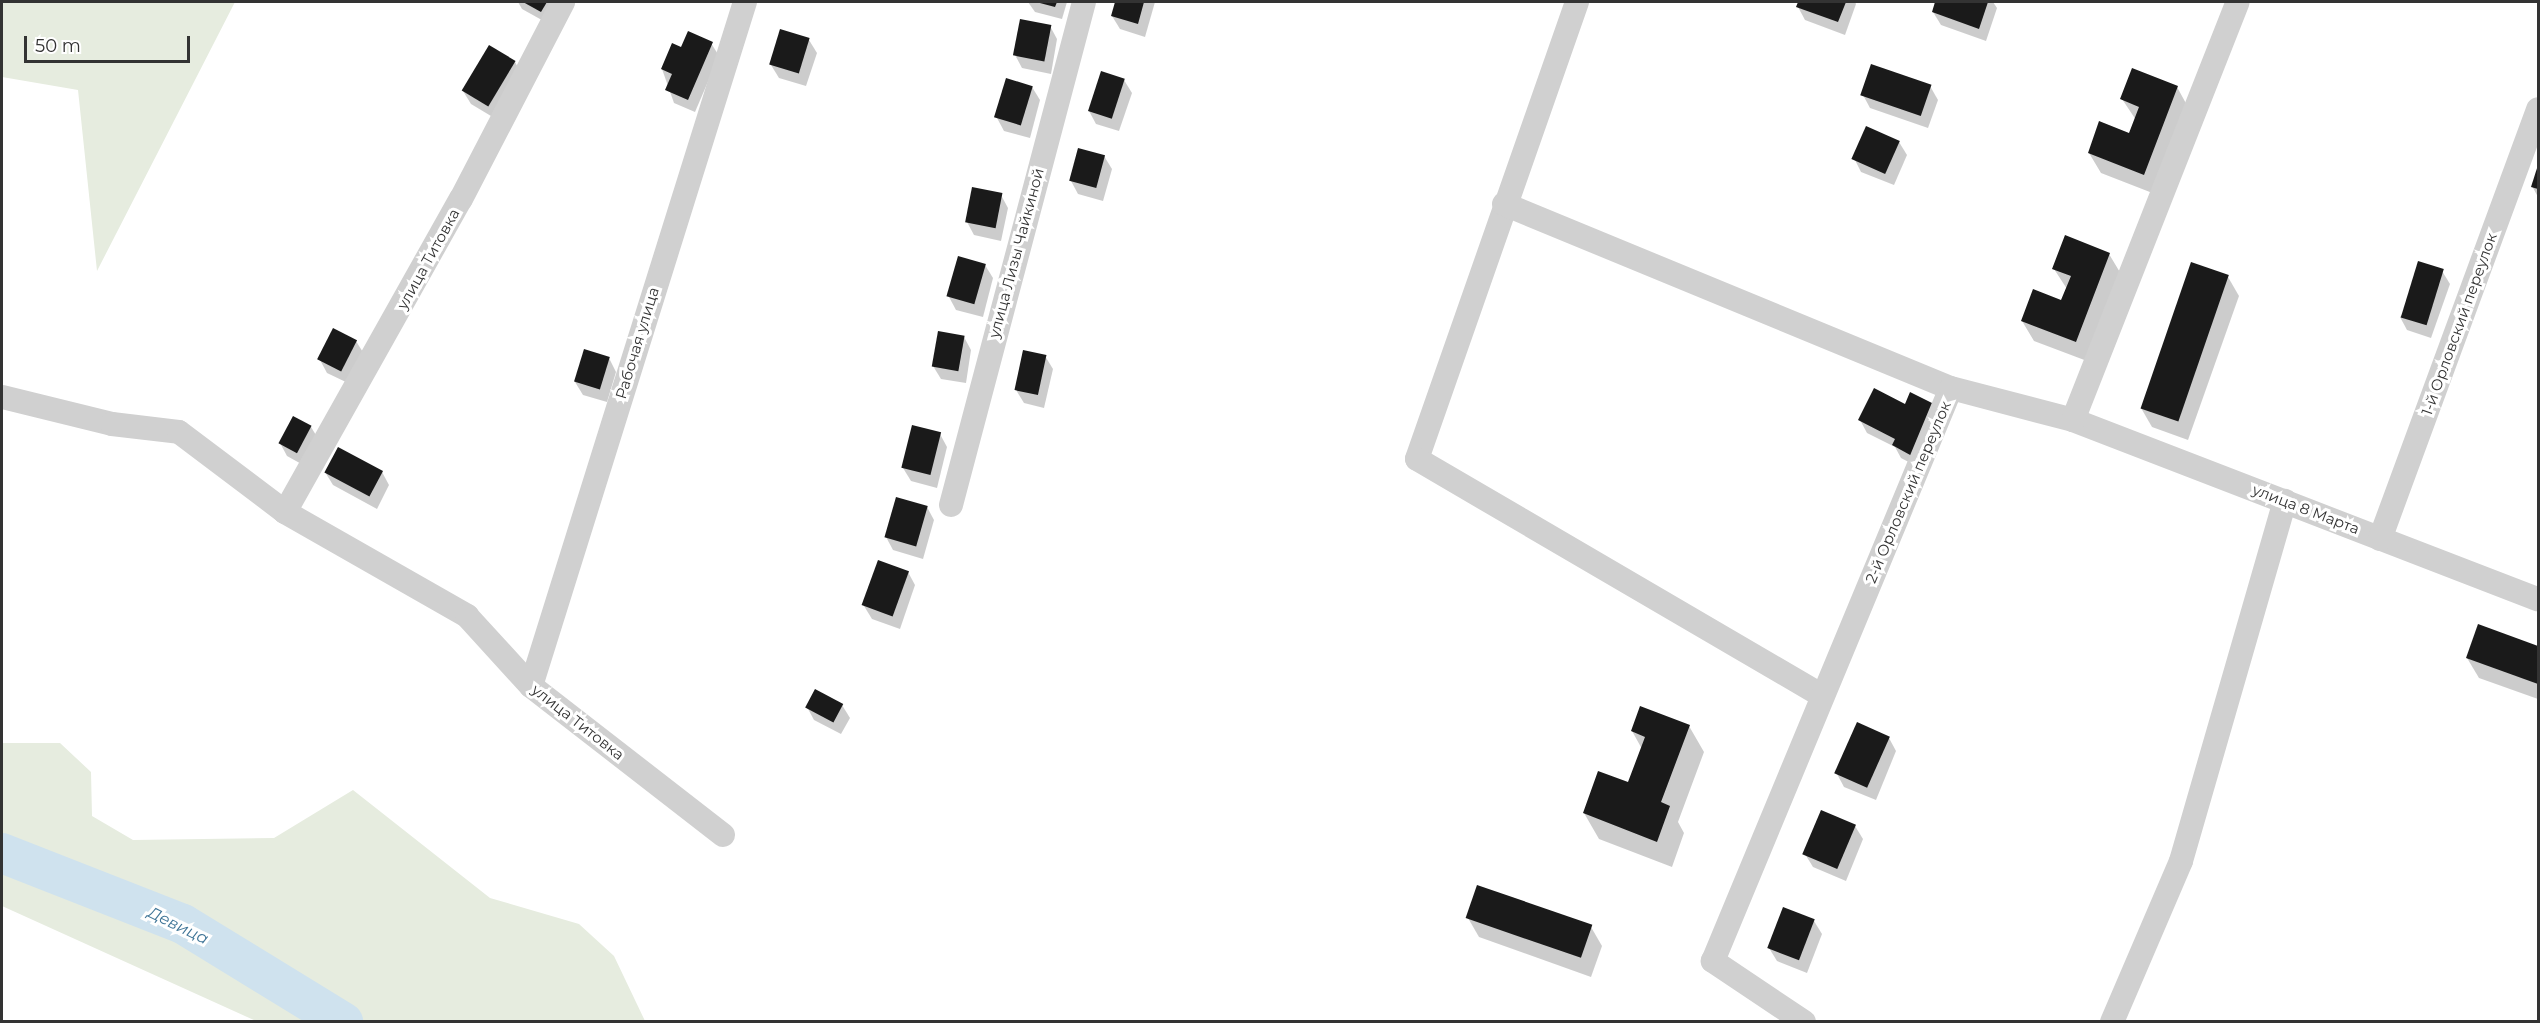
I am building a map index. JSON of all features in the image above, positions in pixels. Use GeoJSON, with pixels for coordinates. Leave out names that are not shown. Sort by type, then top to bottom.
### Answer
{"type":"FeatureCollection","features":[{"type":"Feature","properties":{"kind":"street","name":"улица Титовка"},"geometry":{"type":"LineString","coordinates":[[285,512],[461,199],[563,2]]}},
{"type":"Feature","properties":{"kind":"street","name":"Рабочая улица"},"geometry":{"type":"LineString","coordinates":[[531,686],[745,2]]}},
{"type":"Feature","properties":{"kind":"street","name":"улица Лизы Чайкиной"},"geometry":{"type":"LineString","coordinates":[[951,505],[1084,2]]}},
{"type":"Feature","properties":{"kind":"street"},"geometry":{"type":"LineString","coordinates":[[1577,2],[1504,204],[1418,459],[1822,696]]}},
{"type":"Feature","properties":{"kind":"street"},"geometry":{"type":"LineString","coordinates":[[2073,420],[2238,2]]}},
{"type":"Feature","properties":{"kind":"street","name":"1-й Орловский переулок"},"geometry":{"type":"LineString","coordinates":[[2380,538],[2538,109]]}},
{"type":"Feature","properties":{"kind":"street"},"geometry":{"type":"LineString","coordinates":[[1504,204],[1951,388]]}},
{"type":"Feature","properties":{"kind":"street","name":"2-й Орловский переулок"},"geometry":{"type":"LineString","coordinates":[[1804,1022],[1713,961],[1951,388],[2073,420]]}},
{"type":"Feature","properties":{"kind":"street","name":"улица Титовка"},"geometry":{"type":"LineString","coordinates":[[2,397],[112,424],[179,432],[285,512],[467,616],[531,686],[723,835]]}},
{"type":"Feature","properties":{"kind":"street","name":"улица 8 Марта"},"geometry":{"type":"LineString","coordinates":[[2073,420],[2538,599]]}},
{"type":"Feature","properties":{"kind":"street"},"geometry":{"type":"LineString","coordinates":[[2112,1022],[2181,861],[2285,501]]}},
{"type":"Feature","properties":{"kind":"shaded area"},"geometry":{"type":"Polygon","coordinates":[[[2,2],[235,2],[97,271],[78,90],[2,77],[2,2]]]}},
{"type":"Feature","properties":{"kind":"shaded area"},"geometry":{"type":"Polygon","coordinates":[[[2,743],[60,743],[91,772],[92,816],[133,840],[274,838],[353,790],[490,898],[579,924],[614,956],[645,1021],[256,1021],[2,906],[2,743]]]}},
{"type":"Feature","properties":{"kind":"building"},"geometry":{"type":"Polygon","coordinates":[[[523,2],[547,2],[541,12],[523,2]]]}},
{"type":"Feature","properties":{"kind":"building"},"geometry":{"type":"Polygon","coordinates":[[[1036,2],[1057,2],[1055,7],[1036,2]]]}},
{"type":"Feature","properties":{"kind":"building"},"geometry":{"type":"Polygon","coordinates":[[[1115,2],[1144,2],[1138,24],[1111,16],[1115,2]]]}},
{"type":"Feature","properties":{"kind":"building"},"geometry":{"type":"Polygon","coordinates":[[[1798,2],[1846,2],[1838,22],[1796,7],[1798,2]]]}},
{"type":"Feature","properties":{"kind":"building"},"geometry":{"type":"Polygon","coordinates":[[[1935,2],[1988,2],[1979,29],[1932,12],[1935,2]]]}},
{"type":"Feature","properties":{"kind":"building"},"geometry":{"type":"Polygon","coordinates":[[[1020,19],[1051,25],[1044,61],[1013,55],[1020,19]]]}},
{"type":"Feature","properties":{"kind":"building"},"geometry":{"type":"Polygon","coordinates":[[[780,29],[810,38],[799,73],[769,64],[780,29]]]}},
{"type":"Feature","properties":{"kind":"building"},"geometry":{"type":"Polygon","coordinates":[[[688,31],[713,42],[688,100],[665,90],[672,74],[661,69],[672,43],[681,47],[688,31]]]}},
{"type":"Feature","properties":{"kind":"building"},"geometry":{"type":"Polygon","coordinates":[[[489,45],[516,61],[488,106],[462,90],[489,45]]]}},
{"type":"Feature","properties":{"kind":"building"},"geometry":{"type":"Polygon","coordinates":[[[1871,64],[1932,85],[1921,116],[1860,95],[1871,64]]]}},
{"type":"Feature","properties":{"kind":"building"},"geometry":{"type":"Polygon","coordinates":[[[2132,68],[2178,86],[2144,175],[2088,153],[2099,121],[2129,133],[2139,107],[2120,99],[2132,68]]]}},
{"type":"Feature","properties":{"kind":"building"},"geometry":{"type":"Polygon","coordinates":[[[1101,71],[1125,79],[1112,119],[1088,111],[1101,71]]]}},
{"type":"Feature","properties":{"kind":"building"},"geometry":{"type":"Polygon","coordinates":[[[1006,78],[1033,86],[1021,125],[994,117],[1006,78]]]}},
{"type":"Feature","properties":{"kind":"building"},"geometry":{"type":"Polygon","coordinates":[[[1866,126],[1900,141],[1885,174],[1851,159],[1866,126]]]}},
{"type":"Feature","properties":{"kind":"building"},"geometry":{"type":"Polygon","coordinates":[[[1078,148],[1105,155],[1096,188],[1069,181],[1078,148]]]}},
{"type":"Feature","properties":{"kind":"building"},"geometry":{"type":"Polygon","coordinates":[[[2538,165],[2538,189],[2531,187],[2538,165]]]}},
{"type":"Feature","properties":{"kind":"building"},"geometry":{"type":"Polygon","coordinates":[[[972,187],[1002,193],[996,228],[965,222],[972,187]]]}},
{"type":"Feature","properties":{"kind":"building"},"geometry":{"type":"Polygon","coordinates":[[[2065,235],[2110,253],[2076,342],[2021,321],[2033,289],[2061,300],[2071,276],[2052,269],[2065,235]]]}},
{"type":"Feature","properties":{"kind":"building"},"geometry":{"type":"Polygon","coordinates":[[[958,256],[986,264],[974,304],[946,296],[958,256]]]}},
{"type":"Feature","properties":{"kind":"building"},"geometry":{"type":"Polygon","coordinates":[[[2418,261],[2444,269],[2427,325],[2401,317],[2418,261]]]}},
{"type":"Feature","properties":{"kind":"building"},"geometry":{"type":"Polygon","coordinates":[[[2191,262],[2229,275],[2178,422],[2141,409],[2191,262]]]}},
{"type":"Feature","properties":{"kind":"building"},"geometry":{"type":"Polygon","coordinates":[[[333,328],[357,340],[341,371],[317,359],[333,328]]]}},
{"type":"Feature","properties":{"kind":"building"},"geometry":{"type":"Polygon","coordinates":[[[938,331],[965,336],[958,371],[932,366],[938,331]]]}},
{"type":"Feature","properties":{"kind":"building"},"geometry":{"type":"Polygon","coordinates":[[[584,349],[610,357],[600,389],[574,382],[584,349]]]}},
{"type":"Feature","properties":{"kind":"building"},"geometry":{"type":"Polygon","coordinates":[[[1023,350],[1046,355],[1038,395],[1014,390],[1023,350]]]}},
{"type":"Feature","properties":{"kind":"building"},"geometry":{"type":"Polygon","coordinates":[[[1874,388],[1905,404],[1910,392],[1938,406],[1912,456],[1892,445],[1895,439],[1858,420],[1874,388]]]}},
{"type":"Feature","properties":{"kind":"building"},"geometry":{"type":"Polygon","coordinates":[[[293,416],[312,426],[297,453],[278,443],[293,416]]]}},
{"type":"Feature","properties":{"kind":"building"},"geometry":{"type":"Polygon","coordinates":[[[912,425],[941,432],[930,475],[901,468],[912,425]]]}},
{"type":"Feature","properties":{"kind":"building"},"geometry":{"type":"Polygon","coordinates":[[[338,447],[383,471],[369,497],[324,473],[338,447]]]}},
{"type":"Feature","properties":{"kind":"building"},"geometry":{"type":"Polygon","coordinates":[[[896,497],[928,506],[916,546],[884,537],[896,497]]]}},
{"type":"Feature","properties":{"kind":"building"},"geometry":{"type":"Polygon","coordinates":[[[878,560],[909,571],[893,616],[862,605],[878,560]]]}},
{"type":"Feature","properties":{"kind":"building"},"geometry":{"type":"Polygon","coordinates":[[[2478,624],[2538,646],[2538,684],[2466,658],[2478,624]]]}},
{"type":"Feature","properties":{"kind":"building"},"geometry":{"type":"Polygon","coordinates":[[[815,689],[843,704],[833,723],[805,708],[815,689]]]}},
{"type":"Feature","properties":{"kind":"building"},"geometry":{"type":"Polygon","coordinates":[[[1640,706],[1690,725],[1661,802],[1670,806],[1657,842],[1583,813],[1598,771],[1628,782],[1645,737],[1631,731],[1640,706]]]}},
{"type":"Feature","properties":{"kind":"building"},"geometry":{"type":"Polygon","coordinates":[[[1857,722],[1890,737],[1867,788],[1834,773],[1857,722]]]}},
{"type":"Feature","properties":{"kind":"building"},"geometry":{"type":"Polygon","coordinates":[[[1821,810],[1856,825],[1837,869],[1802,854],[1821,810]]]}},
{"type":"Feature","properties":{"kind":"building"},"geometry":{"type":"Polygon","coordinates":[[[1477,885],[1592,925],[1581,958],[1466,918],[1477,885]]]}},
{"type":"Feature","properties":{"kind":"building"},"geometry":{"type":"Polygon","coordinates":[[[1783,907],[1815,919],[1799,960],[1767,948],[1783,907]]]}},
{"type":"Feature","properties":{"kind":"waterway","name":"Девица"},"geometry":{"type":"LineString","coordinates":[[2,853],[183,924],[343,1022]]}}]}
